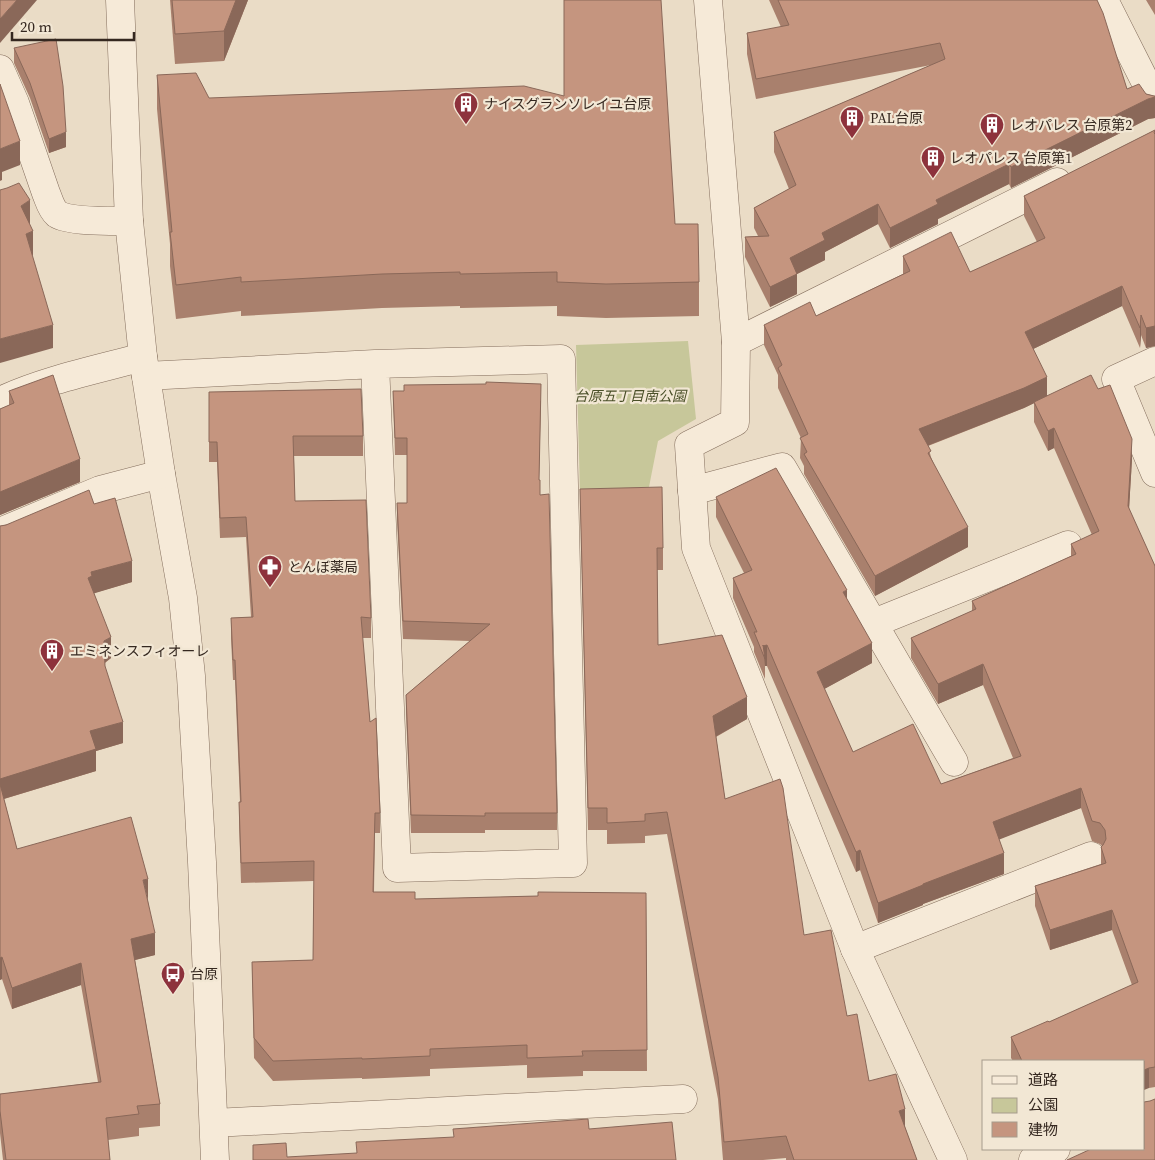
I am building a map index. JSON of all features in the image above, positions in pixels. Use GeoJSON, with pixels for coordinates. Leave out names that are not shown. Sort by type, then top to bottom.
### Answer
{"type":"FeatureCollection","features":[{"type":"Feature","properties":{"kind":"street"},"geometry":{"type":"LineString","coordinates":[[120,0],[129,221],[144,366],[183,598],[191,676],[202,862],[215,1160]]}},
{"type":"Feature","properties":{"kind":"street"},"geometry":{"type":"LineString","coordinates":[[708,0],[736,342],[735,422],[689,444],[696,548],[855,949],[953,1160]]}},
{"type":"Feature","properties":{"kind":"street"},"geometry":{"type":"LineString","coordinates":[[1104,0],[1152,89]]}},
{"type":"Feature","properties":{"kind":"street"},"geometry":{"type":"LineString","coordinates":[[0,69],[15,103],[51,207],[57,214],[63,216],[93,220],[129,221]]}},
{"type":"Feature","properties":{"kind":"street"},"geometry":{"type":"LineString","coordinates":[[736,342],[1075,173]]}},
{"type":"Feature","properties":{"kind":"street"},"geometry":{"type":"LineString","coordinates":[[16,190],[41,178]]}},
{"type":"Feature","properties":{"kind":"street"},"geometry":{"type":"LineString","coordinates":[[0,401],[18,392],[56,380],[144,366],[375,364],[561,359],[573,863],[398,868],[375,364]]}},
{"type":"Feature","properties":{"kind":"street"},"geometry":{"type":"LineString","coordinates":[[1155,361],[1116,379],[1155,473]]}},
{"type":"Feature","properties":{"kind":"street"},"geometry":{"type":"LineString","coordinates":[[692,491],[782,467],[954,762]]}},
{"type":"Feature","properties":{"kind":"street"},"geometry":{"type":"LineString","coordinates":[[0,532],[100,490],[161,474]]}},
{"type":"Feature","properties":{"kind":"street"},"geometry":{"type":"LineString","coordinates":[[874,623],[1068,545]]}},
{"type":"Feature","properties":{"kind":"street"},"geometry":{"type":"LineString","coordinates":[[855,949],[1091,856]]}},
{"type":"Feature","properties":{"kind":"street"},"geometry":{"type":"LineString","coordinates":[[214,1122],[683,1099]]}},
{"type":"Feature","properties":{"kind":"street"},"geometry":{"type":"LineString","coordinates":[[1033,1160],[1054,1150]]}},
{"type":"Feature","properties":{"kind":"green space","name":"台原五丁目南公園"},"geometry":{"type":"Polygon","coordinates":[[[688,341],[696,419],[658,441],[649,487],[580,492],[576,345],[688,341]]]}},
{"type":"Feature","properties":{"kind":"building"},"geometry":{"type":"Polygon","coordinates":[[[0,0],[17,0],[0,19],[0,0]]]}},
{"type":"Feature","properties":{"kind":"building"},"geometry":{"type":"Polygon","coordinates":[[[172,0],[236,0],[224,31],[175,34],[172,0]]]}},
{"type":"Feature","properties":{"kind":"building"},"geometry":{"type":"Polygon","coordinates":[[[564,0],[661,0],[675,224],[698,224],[699,282],[606,284],[557,282],[557,272],[460,274],[460,272],[382,274],[241,282],[241,277],[176,285],[157,75],[196,73],[209,98],[524,86],[564,96],[564,0]]]}},
{"type":"Feature","properties":{"kind":"building"},"geometry":{"type":"Polygon","coordinates":[[[778,0],[1097,0],[1103,13],[1127,89],[1139,84],[1146,94],[1155,97],[1011,167],[1009,164],[936,200],[938,204],[890,228],[878,204],[822,233],[825,240],[790,258],[797,274],[770,287],[745,237],[769,236],[754,208],[796,185],[774,132],[945,59],[940,43],[756,79],[747,33],[789,25],[778,0]]]}},
{"type":"Feature","properties":{"kind":"building"},"geometry":{"type":"Polygon","coordinates":[[[56,39],[63,86],[66,132],[49,139],[30,83],[14,48],[56,39]]]}},
{"type":"Feature","properties":{"kind":"building"},"geometry":{"type":"Polygon","coordinates":[[[0,84],[20,141],[0,149],[0,84]]]}},
{"type":"Feature","properties":{"kind":"building"},"geometry":{"type":"Polygon","coordinates":[[[1155,130],[1155,326],[1146,328],[1141,315],[1140,328],[1122,286],[1025,332],[1047,377],[1024,388],[919,429],[931,451],[928,453],[968,527],[875,576],[804,454],[807,452],[800,438],[808,434],[778,368],[782,365],[764,325],[810,302],[816,316],[910,271],[903,256],[951,232],[970,272],[1045,238],[1024,196],[1155,130]]]}},
{"type":"Feature","properties":{"kind":"building"},"geometry":{"type":"Polygon","coordinates":[[[19,183],[30,200],[21,206],[33,231],[26,234],[53,325],[0,339],[0,190],[19,183]]]}},
{"type":"Feature","properties":{"kind":"building"},"geometry":{"type":"Polygon","coordinates":[[[53,375],[80,459],[0,492],[0,409],[14,403],[9,391],[53,375]]]}},
{"type":"Feature","properties":{"kind":"building"},"geometry":{"type":"Polygon","coordinates":[[[1091,375],[1098,389],[1110,385],[1132,439],[1128,506],[1155,566],[1155,1067],[1145,1070],[1145,1060],[1022,1060],[1011,1037],[1138,982],[1112,910],[1050,930],[1035,886],[1106,863],[1101,847],[1106,839],[1105,830],[1100,823],[1092,821],[1081,788],[993,822],[1004,853],[878,903],[860,850],[856,852],[767,645],[763,646],[765,659],[754,632],[757,632],[733,578],[752,570],[716,497],[776,468],[847,590],[843,592],[872,643],[817,672],[853,752],[913,724],[941,784],[1021,756],[983,664],[938,684],[911,638],[976,609],[972,601],[1076,554],[1071,544],[1099,531],[1054,428],[1048,431],[1034,402],[1091,375]]]}},
{"type":"Feature","properties":{"kind":"building"},"geometry":{"type":"Polygon","coordinates":[[[486,382],[541,384],[539,480],[540,495],[549,494],[557,813],[485,813],[485,816],[411,815],[406,695],[490,624],[403,621],[397,503],[407,503],[407,438],[395,438],[393,391],[404,391],[404,385],[486,384],[486,382]]]}},
{"type":"Feature","properties":{"kind":"building"},"geometry":{"type":"Polygon","coordinates":[[[361,389],[363,436],[293,436],[295,501],[366,500],[371,618],[361,617],[370,722],[376,718],[380,813],[375,813],[373,892],[415,892],[415,899],[538,896],[538,892],[646,893],[647,1050],[582,1051],[583,1056],[527,1058],[527,1045],[430,1049],[430,1056],[273,1061],[254,1038],[252,962],[313,960],[314,861],[241,863],[239,802],[241,802],[235,660],[233,660],[231,618],[253,617],[246,517],[220,518],[217,442],[209,442],[209,392],[361,389]]]}},
{"type":"Feature","properties":{"kind":"building"},"geometry":{"type":"Polygon","coordinates":[[[662,487],[663,548],[657,548],[658,645],[722,635],[747,697],[713,716],[725,799],[780,779],[783,788],[804,935],[831,930],[847,1016],[857,1014],[869,1081],[896,1074],[905,1109],[899,1111],[917,1160],[794,1160],[786,1136],[724,1142],[718,1077],[667,812],[645,814],[645,821],[607,823],[607,808],[588,808],[580,489],[662,487]]]}},
{"type":"Feature","properties":{"kind":"building"},"geometry":{"type":"Polygon","coordinates":[[[89,490],[94,504],[115,498],[132,561],[91,572],[92,576],[88,578],[111,637],[104,641],[105,666],[123,722],[90,731],[96,749],[0,779],[0,526],[89,490]]]}},
{"type":"Feature","properties":{"kind":"building"},"geometry":{"type":"Polygon","coordinates":[[[0,784],[17,849],[131,817],[148,879],[143,880],[155,933],[131,939],[160,1104],[137,1106],[139,1114],[106,1118],[110,1160],[6,1160],[0,1111],[0,1094],[101,1082],[81,963],[12,988],[2,957],[0,958],[0,784]]]}},
{"type":"Feature","properties":{"kind":"building"},"geometry":{"type":"Polygon","coordinates":[[[1155,1099],[1155,1160],[1067,1160],[1089,1150],[1145,1150],[1145,1102],[1155,1099]]]}},
{"type":"Feature","properties":{"kind":"building"},"geometry":{"type":"Polygon","coordinates":[[[588,1119],[589,1129],[672,1122],[676,1160],[253,1160],[253,1145],[286,1143],[287,1157],[357,1153],[356,1142],[454,1137],[453,1129],[588,1119]]]}},
{"type":"Feature","properties":{"kind":"place","name":"ナイスグランソレイユ台原"},"geometry":{"type":"Point","coordinates":[466,125]}},
{"type":"Feature","properties":{"kind":"place","name":"PAL台原"},"geometry":{"type":"Point","coordinates":[852,139]}},
{"type":"Feature","properties":{"kind":"place","name":"レオパレス 台原第2"},"geometry":{"type":"Point","coordinates":[992,146]}},
{"type":"Feature","properties":{"kind":"place","name":"レオパレス 台原第1"},"geometry":{"type":"Point","coordinates":[933,179]}},
{"type":"Feature","properties":{"kind":"place","name":"とんぼ薬局"},"geometry":{"type":"Point","coordinates":[270,588]}},
{"type":"Feature","properties":{"kind":"place","name":"エミネンスフィオーレ"},"geometry":{"type":"Point","coordinates":[52,672]}},
{"type":"Feature","properties":{"kind":"place","name":"台原"},"geometry":{"type":"Point","coordinates":[173,995]}}]}
